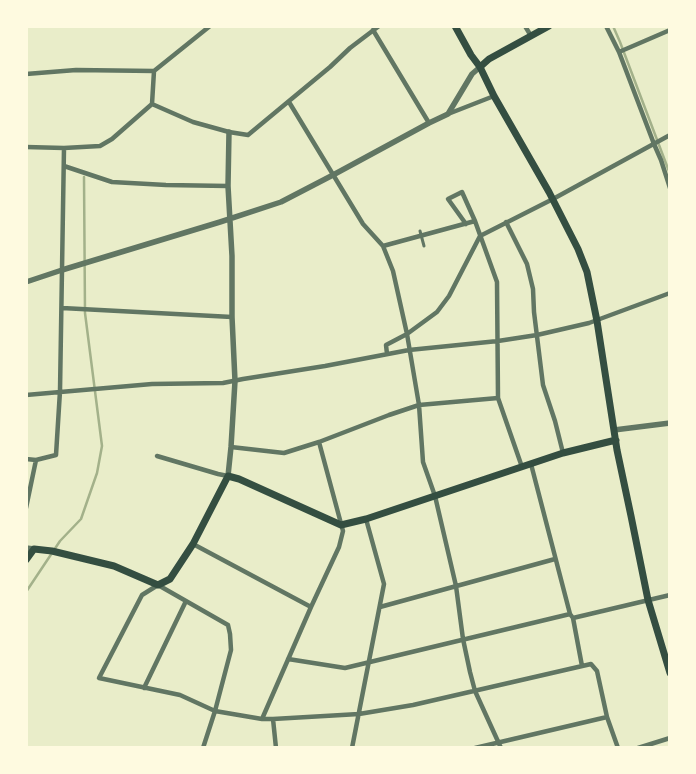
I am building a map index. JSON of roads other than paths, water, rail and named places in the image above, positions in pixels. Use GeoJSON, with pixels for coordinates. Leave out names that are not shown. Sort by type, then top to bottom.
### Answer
{"type":"FeatureCollection","features":[{"type":"Feature","properties":{"kind":"main road"},"geometry":{"type":"LineString","coordinates":[[455,26],[480,67],[494,96],[553,199],[578,249],[587,272],[597,320],[614,430],[648,600],[670,673]]}},
{"type":"Feature","properties":{"kind":"main road"},"geometry":{"type":"LineString","coordinates":[[480,67],[489,59],[549,26]]}},
{"type":"Feature","properties":{"kind":"main road"},"geometry":{"type":"LineString","coordinates":[[26,560],[30,549],[52,552],[114,566],[158,585],[170,579],[193,544],[228,476],[239,479],[341,525],[366,519],[563,453],[616,440]]}},
{"type":"Feature","properties":{"kind":"street"},"geometry":{"type":"LineString","coordinates":[[26,74],[76,70],[154,70],[210,26]]}},
{"type":"Feature","properties":{"kind":"street"},"geometry":{"type":"LineString","coordinates":[[152,104],[193,122],[248,135],[350,48],[379,26]]}},
{"type":"Feature","properties":{"kind":"street"},"geometry":{"type":"LineString","coordinates":[[525,26],[531,36]]}},
{"type":"Feature","properties":{"kind":"street"},"geometry":{"type":"LineString","coordinates":[[606,26],[619,52],[670,188]]}},
{"type":"Feature","properties":{"kind":"street"},"geometry":{"type":"LineString","coordinates":[[374,30],[428,123]]}},
{"type":"Feature","properties":{"kind":"street"},"geometry":{"type":"LineString","coordinates":[[619,52],[670,30]]}},
{"type":"Feature","properties":{"kind":"street"},"geometry":{"type":"LineString","coordinates":[[448,114],[472,74],[480,67]]}},
{"type":"Feature","properties":{"kind":"street"},"geometry":{"type":"LineString","coordinates":[[26,147],[64,148],[100,146],[112,139],[152,104],[154,70]]}},
{"type":"Feature","properties":{"kind":"street"},"geometry":{"type":"LineString","coordinates":[[26,282],[281,202],[428,123],[494,96]]}},
{"type":"Feature","properties":{"kind":"street"},"geometry":{"type":"LineString","coordinates":[[288,102],[363,224],[384,246],[393,270],[407,334],[419,405],[423,462],[435,496],[456,586],[463,639],[470,672],[475,691],[501,748]]}},
{"type":"Feature","properties":{"kind":"street"},"geometry":{"type":"LineString","coordinates":[[157,456],[228,476],[235,381],[228,186],[229,132]]}},
{"type":"Feature","properties":{"kind":"street"},"geometry":{"type":"LineString","coordinates":[[387,354],[386,345],[407,334],[437,312],[449,296],[480,236],[553,199],[670,135]]}},
{"type":"Feature","properties":{"kind":"street"},"geometry":{"type":"LineString","coordinates":[[26,459],[36,460],[56,455],[60,391],[64,148]]}},
{"type":"Feature","properties":{"kind":"street"},"geometry":{"type":"LineString","coordinates":[[64,166],[112,182],[228,186]]}},
{"type":"Feature","properties":{"kind":"street"},"geometry":{"type":"LineString","coordinates":[[466,224],[448,199],[462,192],[475,221],[497,282],[498,398],[522,467]]}},
{"type":"Feature","properties":{"kind":"street"},"geometry":{"type":"LineString","coordinates":[[384,246],[475,221]]}},
{"type":"Feature","properties":{"kind":"street"},"geometry":{"type":"LineString","coordinates":[[506,222],[527,264],[533,290],[544,384],[563,453]]}},
{"type":"Feature","properties":{"kind":"street"},"geometry":{"type":"LineString","coordinates":[[420,231],[424,246]]}},
{"type":"Feature","properties":{"kind":"street"},"geometry":{"type":"LineString","coordinates":[[26,395],[152,384],[222,383],[409,350],[537,335],[589,323],[670,294]]}},
{"type":"Feature","properties":{"kind":"street"},"geometry":{"type":"LineString","coordinates":[[62,308],[232,317]]}},
{"type":"Feature","properties":{"kind":"street"},"geometry":{"type":"LineString","coordinates":[[231,447],[284,453],[419,405],[498,398]]}},
{"type":"Feature","properties":{"kind":"street"},"geometry":{"type":"LineString","coordinates":[[614,430],[670,423]]}},
{"type":"Feature","properties":{"kind":"street"},"geometry":{"type":"LineString","coordinates":[[262,719],[339,547],[343,531],[319,442]]}},
{"type":"Feature","properties":{"kind":"street"},"geometry":{"type":"LineString","coordinates":[[26,508],[36,460]]}},
{"type":"Feature","properties":{"kind":"street"},"geometry":{"type":"LineString","coordinates":[[531,464],[555,559],[570,614],[573,618],[582,666]]}},
{"type":"Feature","properties":{"kind":"street"},"geometry":{"type":"LineString","coordinates":[[352,748],[384,584],[366,519]]}},
{"type":"Feature","properties":{"kind":"street"},"geometry":{"type":"LineString","coordinates":[[193,544],[311,607]]}},
{"type":"Feature","properties":{"kind":"street"},"geometry":{"type":"LineString","coordinates":[[380,606],[555,559]]}},
{"type":"Feature","properties":{"kind":"street"},"geometry":{"type":"LineString","coordinates":[[203,748],[215,711],[231,650],[228,625],[158,585],[142,595],[99,678],[180,695],[215,711],[272,719],[358,714],[475,691],[591,664],[596,672],[607,717],[618,748]]}},
{"type":"Feature","properties":{"kind":"street"},"geometry":{"type":"LineString","coordinates":[[573,618],[670,595]]}},
{"type":"Feature","properties":{"kind":"street"},"geometry":{"type":"LineString","coordinates":[[144,688],[186,601]]}},
{"type":"Feature","properties":{"kind":"street"},"geometry":{"type":"LineString","coordinates":[[288,660],[345,668],[570,614]]}},
{"type":"Feature","properties":{"kind":"street"},"geometry":{"type":"LineString","coordinates":[[475,748],[607,717]]}},
{"type":"Feature","properties":{"kind":"street"},"geometry":{"type":"LineString","coordinates":[[272,719],[276,748]]}},
{"type":"Feature","properties":{"kind":"street"},"geometry":{"type":"LineString","coordinates":[[638,748],[670,738]]}},
{"type":"Feature","properties":{"kind":"waterway"},"geometry":{"type":"LineString","coordinates":[[613,26],[670,174]]}},
{"type":"Feature","properties":{"kind":"waterway"},"geometry":{"type":"LineString","coordinates":[[26,592],[60,541],[81,519],[97,473],[102,446],[85,313],[84,177]]}}]}
